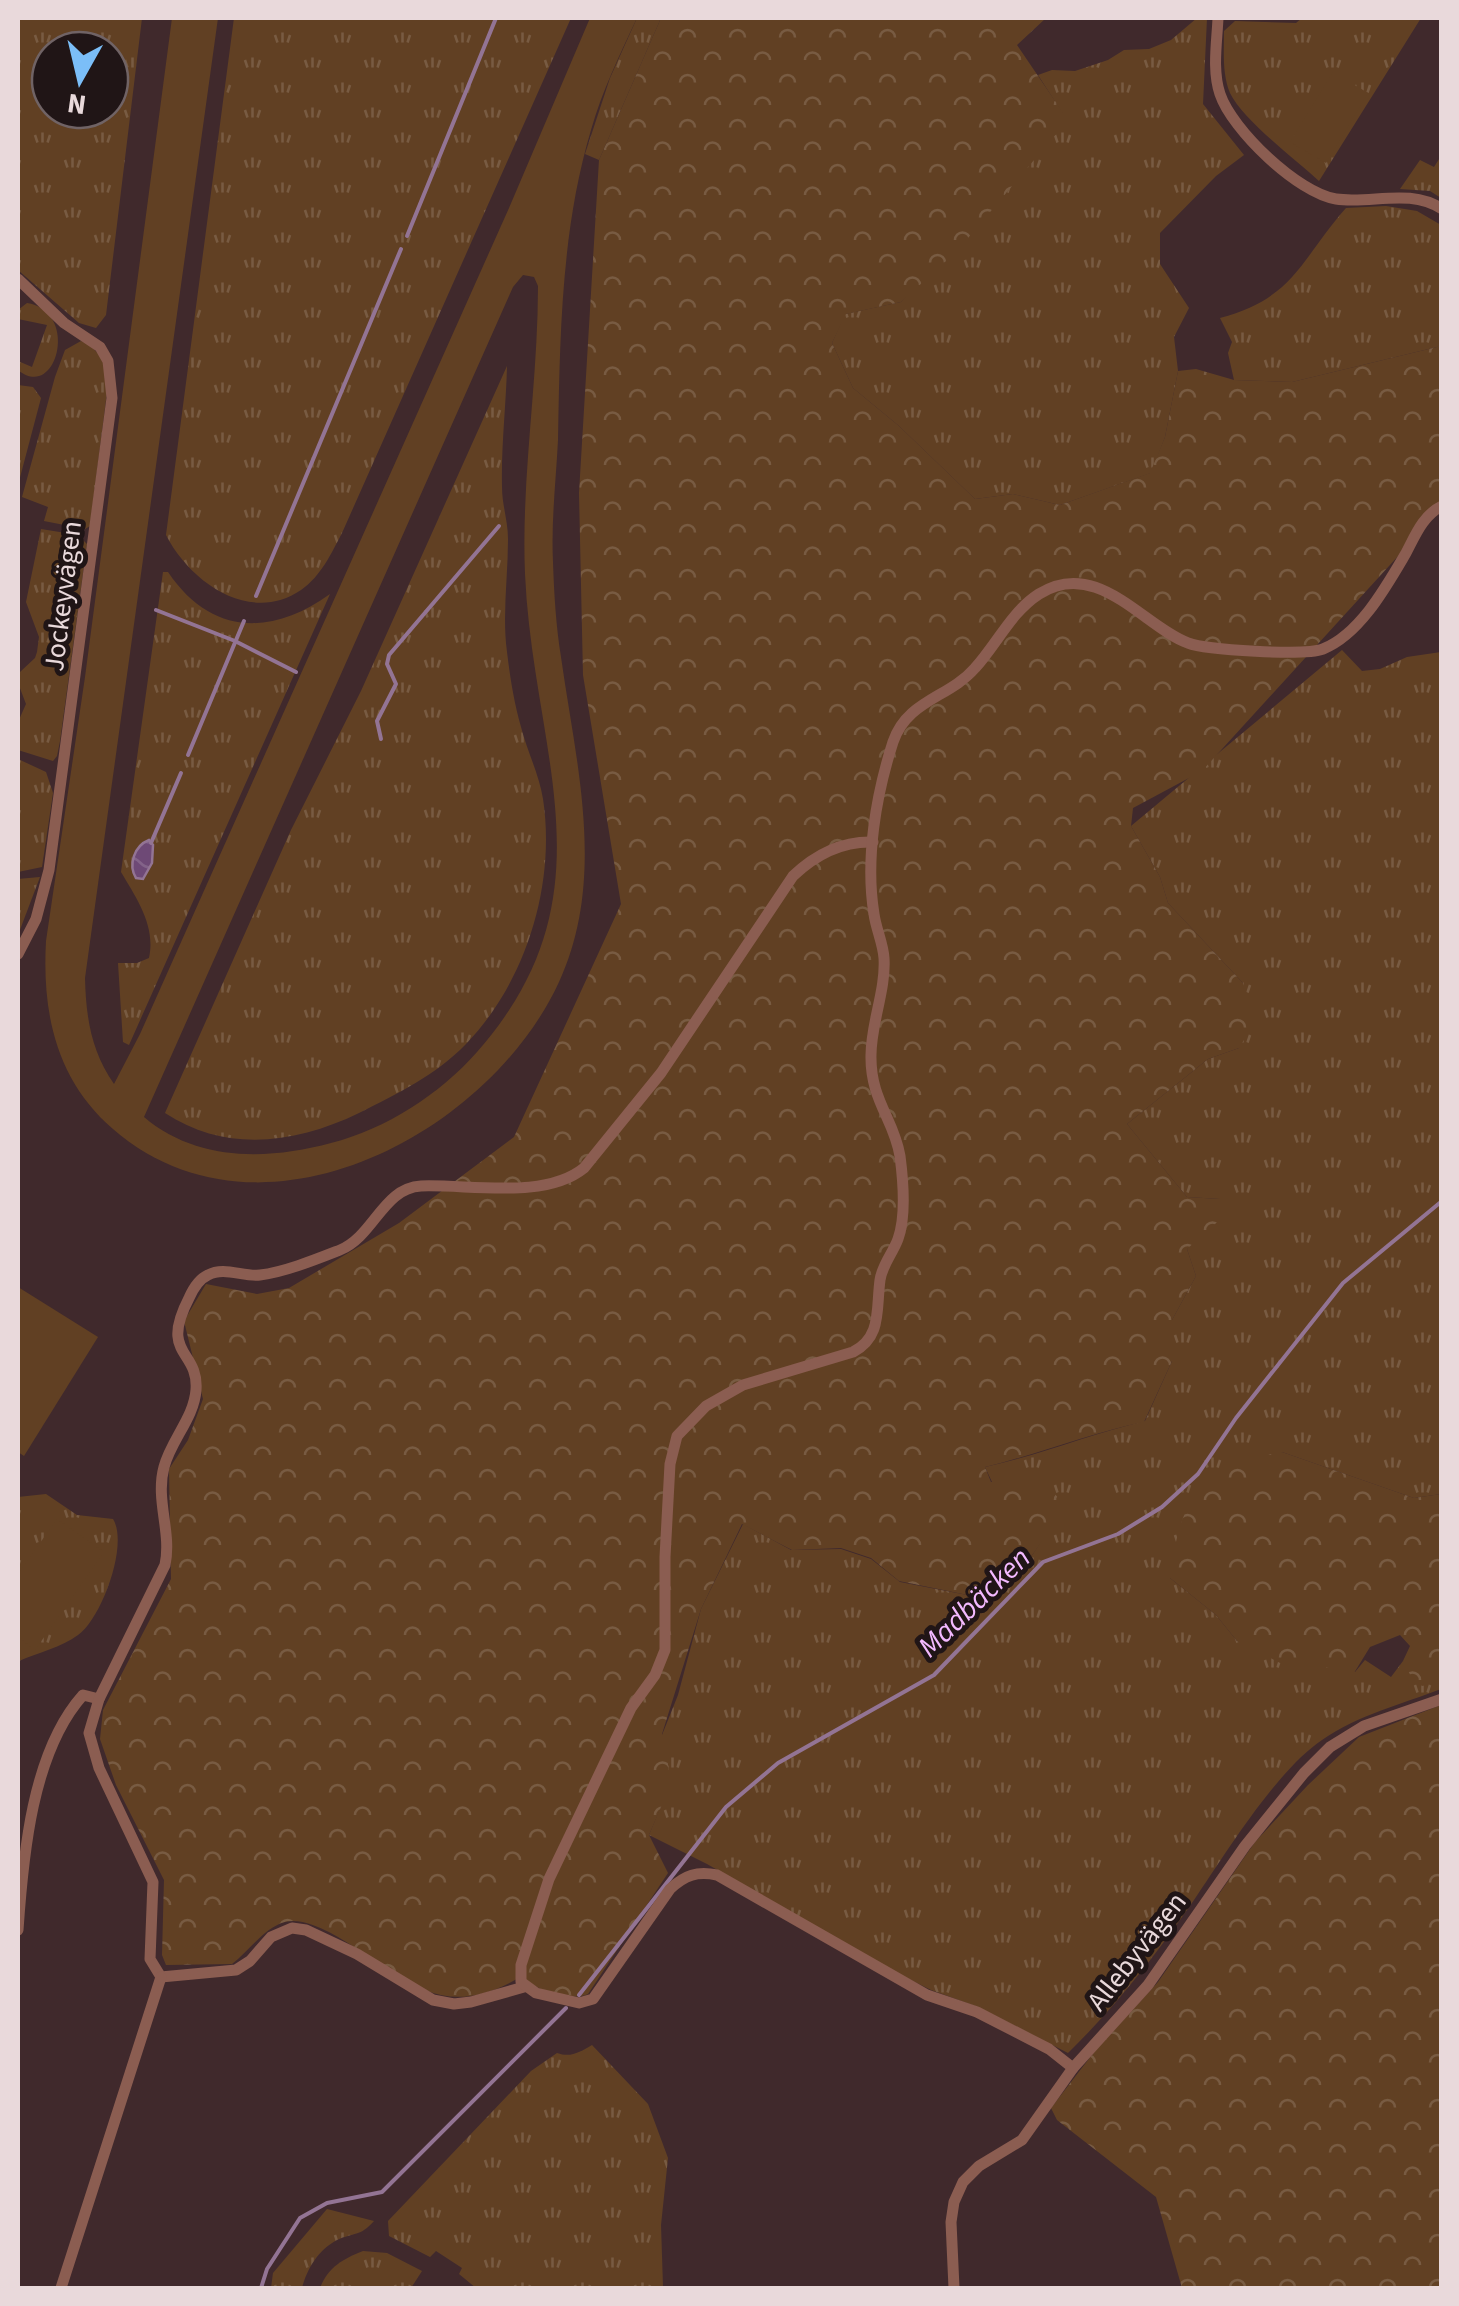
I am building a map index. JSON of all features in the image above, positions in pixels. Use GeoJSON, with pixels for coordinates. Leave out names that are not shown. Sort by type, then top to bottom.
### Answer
{"type":"FeatureCollection","features":[{"type":"Feature","properties":{"kind":"street"},"geometry":{"type":"LineString","coordinates":[[1218,18],[1216,70],[1223,102],[1238,125],[1286,171],[1324,196],[1347,200],[1413,198],[1442,208]]}},
{"type":"Feature","properties":{"kind":"street","name":"Jockeyvägen"},"geometry":{"type":"LineString","coordinates":[[18,279],[64,323],[100,347],[108,362],[112,398],[50,864],[36,918],[18,954]]}},
{"type":"Feature","properties":{"kind":"street"},"geometry":{"type":"LineString","coordinates":[[524,1987],[521,1965],[549,1878],[631,1708],[655,1676],[666,1650],[668,1483],[677,1436],[685,1424],[726,1394],[758,1380],[852,1352],[865,1346],[874,1333],[881,1273],[898,1240],[902,1216],[896,1142],[876,1097],[872,1076],[872,1032],[884,956],[873,913],[872,842],[894,739],[907,716],[966,677],[1003,630],[1042,592],[1078,585],[1120,596],[1176,638],[1206,648],[1306,653],[1336,642],[1365,615],[1422,524],[1442,506]]}},
{"type":"Feature","properties":{"kind":"street"},"geometry":{"type":"LineString","coordinates":[[61,2288],[161,1977],[150,1959],[153,1882],[91,1748],[90,1720],[165,1564],[168,1542],[161,1509],[164,1464],[196,1394],[196,1378],[179,1346],[178,1320],[195,1286],[208,1274],[224,1270],[263,1274],[340,1250],[366,1233],[389,1202],[408,1188],[541,1186],[572,1178],[661,1073],[793,876],[823,852],[849,843],[872,842]]}},
{"type":"Feature","properties":{"kind":"street"},"geometry":{"type":"LineString","coordinates":[[18,1930],[26,1833],[57,1730],[84,1695],[98,1699]]}},
{"type":"Feature","properties":{"kind":"street","name":"Allebyvägen"},"geometry":{"type":"LineString","coordinates":[[954,2288],[951,2222],[957,2191],[979,2166],[1022,2140],[1073,2068],[1139,1996],[1245,1846],[1317,1760],[1364,1726],[1442,1699]]}},
{"type":"Feature","properties":{"kind":"street"},"geometry":{"type":"LineString","coordinates":[[161,1977],[236,1970],[250,1961],[271,1937],[292,1928],[306,1930],[356,1954],[434,2000],[471,2002],[524,1987],[579,2003],[593,1999],[670,1889],[683,1878],[700,1872],[717,1875],[928,1995],[977,2012],[1049,2050],[1073,2068]]}},
{"type":"Feature","properties":{"kind":"green space"},"geometry":{"type":"Polygon","coordinates":[[[18,18],[142,18],[130,117],[130,30],[30,30],[30,130],[128,130],[106,315],[96,328],[79,323],[18,270],[18,18]]]}},
{"type":"Feature","properties":{"kind":"green space"},"geometry":{"type":"Polygon","coordinates":[[[172,18],[218,18],[85,978],[91,1033],[114,1084],[140,1034],[509,208],[590,18],[637,18],[600,101],[581,168],[573,206],[561,323],[553,562],[558,633],[584,821],[582,902],[559,982],[525,1038],[480,1088],[425,1130],[364,1161],[300,1179],[234,1181],[171,1165],[113,1129],[94,1110],[78,1089],[57,1044],[50,1019],[45,968],[172,18]],[[523,275],[513,287],[144,1117],[187,1142],[234,1153],[283,1152],[352,1137],[392,1119],[429,1096],[477,1052],[519,994],[544,936],[555,879],[556,822],[531,640],[524,538],[537,322],[538,286],[534,277],[523,275]]]}},
{"type":"Feature","properties":{"kind":"green space"},"geometry":{"type":"Polygon","coordinates":[[[234,18],[571,18],[334,549],[301,590],[282,600],[262,603],[223,593],[206,582],[190,568],[166,535],[234,18]]]}},
{"type":"Feature","properties":{"kind":"green space"},"geometry":{"type":"Polygon","coordinates":[[[637,18],[661,18],[599,160],[585,154],[610,78],[637,18]]]}},
{"type":"Feature","properties":{"kind":"green space"},"geometry":{"type":"Polygon","coordinates":[[[661,18],[1046,18],[1017,45],[1068,120],[957,251],[901,302],[846,314],[832,343],[853,388],[975,499],[1013,494],[1060,505],[1150,473],[1165,437],[1178,371],[1196,369],[1234,380],[1292,382],[1441,346],[1441,509],[1202,771],[1133,808],[1131,826],[1160,877],[1168,903],[1243,983],[1253,1010],[1252,1027],[1239,1048],[1208,1059],[1127,1124],[1187,1197],[1220,1199],[1224,1216],[1187,1249],[1196,1276],[1172,1320],[1172,1361],[1144,1422],[985,1467],[991,1482],[1042,1479],[1066,1507],[1033,1554],[992,1600],[899,1581],[871,1558],[841,1548],[792,1550],[742,1524],[701,1609],[662,1734],[670,1775],[649,1835],[668,1873],[588,1994],[572,1997],[553,1993],[522,1976],[492,1991],[466,1997],[442,1995],[399,1977],[329,1932],[296,1921],[271,1929],[232,1964],[166,1965],[162,1955],[164,1880],[116,1785],[100,1739],[103,1710],[171,1579],[169,1469],[188,1440],[203,1399],[184,1321],[206,1284],[257,1294],[289,1288],[399,1223],[514,1137],[621,904],[583,675],[579,493],[599,160],[661,18]]]}},
{"type":"Feature","properties":{"kind":"green space"},"geometry":{"type":"Polygon","coordinates":[[[1197,18],[1207,18],[1203,104],[1244,155],[1216,176],[1160,233],[1160,264],[1189,308],[1174,337],[1178,371],[1165,437],[1151,473],[1060,505],[1013,494],[975,499],[853,388],[832,343],[845,314],[901,302],[1067,120],[1038,75],[1052,70],[1075,71],[1124,50],[1149,49],[1171,40],[1197,18]]]}},
{"type":"Feature","properties":{"kind":"green space"},"geometry":{"type":"Polygon","coordinates":[[[1302,18],[1421,18],[1319,181],[1246,115],[1230,93],[1225,70],[1224,31],[1235,21],[1296,23],[1302,18]]]}},
{"type":"Feature","properties":{"kind":"green space"},"geometry":{"type":"Polygon","coordinates":[[[1333,72],[1368,93],[1326,163],[1290,142],[1333,72]]]}},
{"type":"Feature","properties":{"kind":"green space"},"geometry":{"type":"Polygon","coordinates":[[[1441,156],[1441,198],[1430,191],[1400,189],[1420,160],[1434,167],[1441,156]]]}},
{"type":"Feature","properties":{"kind":"green space"},"geometry":{"type":"Polygon","coordinates":[[[1386,206],[1417,211],[1441,225],[1441,346],[1292,382],[1234,380],[1228,353],[1232,342],[1220,318],[1245,310],[1281,288],[1346,208],[1386,206]]]}},
{"type":"Feature","properties":{"kind":"green space"},"geometry":{"type":"Polygon","coordinates":[[[27,303],[43,309],[58,336],[52,365],[43,374],[32,377],[18,370],[18,361],[32,367],[47,325],[18,319],[18,310],[27,303]]]}},
{"type":"Feature","properties":{"kind":"green space"},"geometry":{"type":"Polygon","coordinates":[[[81,341],[102,358],[108,384],[90,526],[85,529],[44,521],[48,507],[22,497],[65,350],[81,341]]]}},
{"type":"Feature","properties":{"kind":"green space"},"geometry":{"type":"Polygon","coordinates":[[[507,366],[502,472],[508,539],[506,638],[514,699],[541,790],[546,831],[540,898],[520,962],[505,992],[466,1044],[416,1083],[359,1113],[310,1132],[261,1140],[236,1139],[188,1126],[165,1113],[291,830],[361,691],[507,366]]]}},
{"type":"Feature","properties":{"kind":"green space"},"geometry":{"type":"Polygon","coordinates":[[[18,385],[33,387],[41,398],[18,485],[18,385]]]}},
{"type":"Feature","properties":{"kind":"green space"},"geometry":{"type":"Polygon","coordinates":[[[41,529],[78,535],[87,544],[60,741],[53,761],[18,750],[18,722],[26,704],[18,683],[20,672],[35,658],[39,637],[26,602],[41,529]]]}},
{"type":"Feature","properties":{"kind":"green space"},"geometry":{"type":"Polygon","coordinates":[[[163,572],[168,572],[203,608],[243,623],[286,617],[330,594],[129,1045],[123,1042],[118,963],[137,963],[149,958],[150,935],[144,913],[121,872],[163,572]]]}},
{"type":"Feature","properties":{"kind":"green space"},"geometry":{"type":"Polygon","coordinates":[[[1342,650],[1362,671],[1380,669],[1407,657],[1441,652],[1441,1494],[1414,1498],[1282,1452],[1170,1578],[1216,1615],[1237,1641],[1355,1672],[1365,1660],[1391,1677],[1403,1661],[1441,1675],[1441,1689],[1350,1724],[1322,1740],[1287,1771],[1150,1960],[1068,2053],[978,2007],[895,1972],[649,1835],[661,1806],[662,1735],[678,1695],[701,1609],[743,1524],[791,1550],[841,1549],[871,1559],[900,1582],[993,1600],[1033,1554],[1064,1506],[1006,1483],[992,1482],[985,1467],[1145,1421],[1172,1361],[1172,1320],[1196,1276],[1187,1249],[1220,1199],[1187,1197],[1127,1124],[1208,1059],[1239,1048],[1243,983],[1168,903],[1160,877],[1131,826],[1342,650]]]}},
{"type":"Feature","properties":{"kind":"green space"},"geometry":{"type":"Polygon","coordinates":[[[18,759],[46,772],[53,793],[42,867],[18,872],[18,759]]]}},
{"type":"Feature","properties":{"kind":"green space"},"geometry":{"type":"Polygon","coordinates":[[[40,877],[18,935],[18,879],[40,877]]]}},
{"type":"Feature","properties":{"kind":"green space"},"geometry":{"type":"Polygon","coordinates":[[[18,1287],[98,1337],[24,1456],[18,1452],[18,1287]]]}},
{"type":"Feature","properties":{"kind":"green space"},"geometry":{"type":"Polygon","coordinates":[[[1282,1452],[1414,1498],[1441,1494],[1441,1675],[1423,1686],[1415,1684],[1403,1661],[1410,1646],[1400,1635],[1370,1647],[1354,1673],[1282,1664],[1237,1641],[1216,1615],[1170,1578],[1180,1526],[1199,1490],[1232,1467],[1282,1452]]]}},
{"type":"Feature","properties":{"kind":"green space"},"geometry":{"type":"Polygon","coordinates":[[[46,1494],[77,1515],[113,1519],[118,1546],[110,1581],[87,1626],[65,1643],[19,1661],[18,1497],[46,1494]]]}},
{"type":"Feature","properties":{"kind":"green space"},"geometry":{"type":"Polygon","coordinates":[[[57,1519],[104,1552],[35,1650],[18,1637],[18,1574],[57,1519]]]}},
{"type":"Feature","properties":{"kind":"green space"},"geometry":{"type":"Polygon","coordinates":[[[1441,1705],[1441,2288],[1182,2288],[1156,2197],[1057,2120],[1051,2108],[1095,2051],[1158,1982],[1255,1842],[1308,1785],[1359,1737],[1441,1705]]]}},
{"type":"Feature","properties":{"kind":"green space"},"geometry":{"type":"Polygon","coordinates":[[[592,2045],[648,2104],[668,2158],[661,2225],[666,2288],[476,2288],[459,2274],[462,2268],[436,2251],[430,2257],[389,2236],[388,2221],[531,2071],[557,2053],[571,2055],[592,2045]]]}},
{"type":"Feature","properties":{"kind":"green space"},"geometry":{"type":"Polygon","coordinates":[[[327,2209],[374,2221],[361,2232],[324,2249],[310,2267],[302,2288],[271,2288],[273,2273],[327,2209]]]}},
{"type":"Feature","properties":{"kind":"green space"},"geometry":{"type":"Polygon","coordinates":[[[363,2251],[387,2253],[422,2271],[411,2288],[320,2288],[337,2265],[363,2251]]]}},
{"type":"Feature","properties":{"kind":"water"},"geometry":{"type":"Polygon","coordinates":[[[149,840],[153,845],[152,863],[143,879],[136,878],[134,856],[149,840]]]}},
{"type":"Feature","properties":{"kind":"waterway"},"geometry":{"type":"LineString","coordinates":[[407,236],[496,18]]}},
{"type":"Feature","properties":{"kind":"waterway"},"geometry":{"type":"LineString","coordinates":[[256,596],[401,249]]}},
{"type":"Feature","properties":{"kind":"waterway"},"geometry":{"type":"LineString","coordinates":[[381,739],[377,721],[396,684],[387,664],[389,655],[499,526]]}},
{"type":"Feature","properties":{"kind":"waterway"},"geometry":{"type":"LineString","coordinates":[[156,610],[235,641],[296,672]]}},
{"type":"Feature","properties":{"kind":"waterway"},"geometry":{"type":"LineString","coordinates":[[188,755],[244,621]]}},
{"type":"Feature","properties":{"kind":"waterway"},"geometry":{"type":"LineString","coordinates":[[151,843],[181,773]]}},
{"type":"Feature","properties":{"kind":"waterway","name":"Madbäcken"},"geometry":{"type":"LineString","coordinates":[[579,1995],[726,1807],[778,1763],[934,1675],[1043,1562],[1118,1534],[1162,1507],[1198,1474],[1236,1418],[1343,1283],[1442,1201]]}},
{"type":"Feature","properties":{"kind":"waterway","name":"Madbäcken"},"geometry":{"type":"LineString","coordinates":[[261,2288],[267,2269],[300,2218],[327,2203],[382,2192],[566,2008]]}}]}
